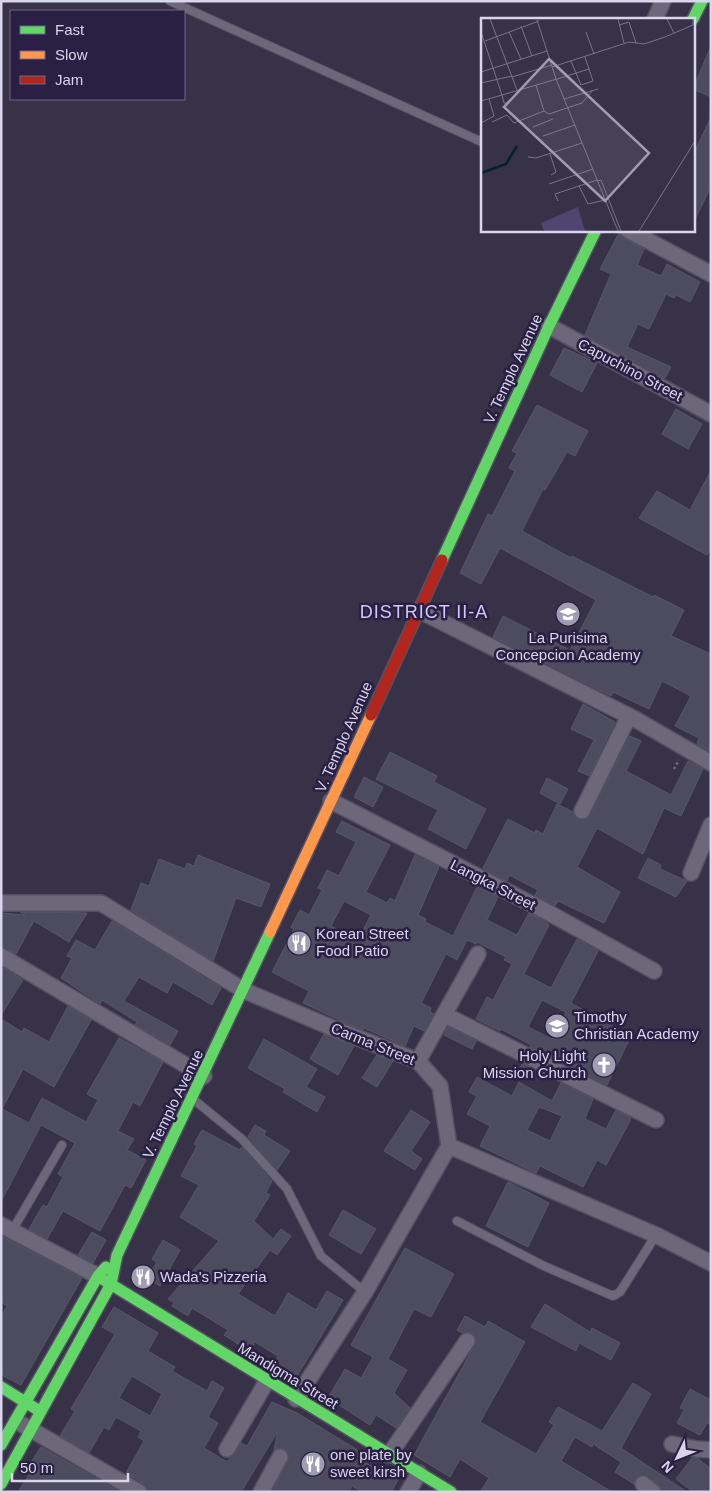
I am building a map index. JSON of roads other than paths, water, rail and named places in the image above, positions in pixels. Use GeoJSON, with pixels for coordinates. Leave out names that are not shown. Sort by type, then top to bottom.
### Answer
{"type":"FeatureCollection","features":[{"type":"Feature","properties":{"kind":"main road"},"geometry":{"type":"LineString","coordinates":[[694,18],[704,5]]}},
{"type":"Feature","properties":{"kind":"main road","name":"V. Templo Avenue"},"geometry":{"type":"LineString","coordinates":[[1,1484],[42,1413],[111,1284],[117,1255],[204,1076],[549,326],[596,231]]}},
{"type":"Feature","properties":{"kind":"main road","name":"V. Templo Avenue"},"geometry":{"type":"LineString","coordinates":[[1,1445],[98,1276],[117,1255]]}},
{"type":"Feature","properties":{"kind":"main road","name":"Mandigma Street"},"geometry":{"type":"LineString","coordinates":[[98,1276],[267,1382],[451,1492]]}},
{"type":"Feature","properties":{"kind":"main road"},"geometry":{"type":"LineString","coordinates":[[1,1387],[42,1413]]}},
{"type":"Feature","properties":{"kind":"street"},"geometry":{"type":"LineString","coordinates":[[655,18],[663,1]]}},
{"type":"Feature","properties":{"kind":"street"},"geometry":{"type":"LineString","coordinates":[[630,231],[711,274]]}},
{"type":"Feature","properties":{"kind":"street","name":"Capuchino Street"},"geometry":{"type":"LineString","coordinates":[[549,326],[711,414]]}},
{"type":"Feature","properties":{"kind":"street"},"geometry":{"type":"LineString","coordinates":[[418,610],[629,716],[711,763]]}},
{"type":"Feature","properties":{"kind":"street"},"geometry":{"type":"LineString","coordinates":[[582,811],[629,716]]}},
{"type":"Feature","properties":{"kind":"street","name":"Langka Street"},"geometry":{"type":"LineString","coordinates":[[331,801],[542,910],[654,971]]}},
{"type":"Feature","properties":{"kind":"street"},"geometry":{"type":"LineString","coordinates":[[691,873],[711,826]]}},
{"type":"Feature","properties":{"kind":"street","name":"Carma Street"},"geometry":{"type":"LineString","coordinates":[[1,903],[101,903],[243,990],[335,1029],[418,1061],[440,1086],[449,1146]]}},
{"type":"Feature","properties":{"kind":"street"},"geometry":{"type":"LineString","coordinates":[[418,1061],[478,954]]}},
{"type":"Feature","properties":{"kind":"street"},"geometry":{"type":"LineString","coordinates":[[1,956],[204,1076]]}},
{"type":"Feature","properties":{"kind":"street"},"geometry":{"type":"LineString","coordinates":[[445,1015],[656,1120]]}},
{"type":"Feature","properties":{"kind":"street"},"geometry":{"type":"LineString","coordinates":[[296,1399],[365,1292],[449,1146],[656,1235],[711,1263]]}},
{"type":"Feature","properties":{"kind":"street"},"geometry":{"type":"LineString","coordinates":[[7,1228],[98,1276]]}},
{"type":"Feature","properties":{"kind":"street"},"geometry":{"type":"LineString","coordinates":[[389,1455],[467,1341]]}},
{"type":"Feature","properties":{"kind":"street"},"geometry":{"type":"LineString","coordinates":[[227,1450],[267,1382]]}},
{"type":"Feature","properties":{"kind":"street"},"geometry":{"type":"LineString","coordinates":[[15,1420],[138,1492]]}},
{"type":"Feature","properties":{"kind":"street"},"geometry":{"type":"LineString","coordinates":[[672,1444],[711,1450]]}},
{"type":"Feature","properties":{"kind":"street"},"geometry":{"type":"LineString","coordinates":[[261,1492],[280,1457]]}},
{"type":"Feature","properties":{"kind":"street"},"geometry":{"type":"LineString","coordinates":[[408,1492],[419,1473]]}},
{"type":"Feature","properties":{"kind":"lane"},"geometry":{"type":"LineString","coordinates":[[170,1],[481,142]]}},
{"type":"Feature","properties":{"kind":"lane"},"geometry":{"type":"LineString","coordinates":[[192,1099],[242,1140],[287,1189],[321,1256],[365,1292]]}},
{"type":"Feature","properties":{"kind":"lane"},"geometry":{"type":"LineString","coordinates":[[7,1228],[62,1145]]}},
{"type":"Feature","properties":{"kind":"lane"},"geometry":{"type":"LineString","coordinates":[[457,1221],[544,1266],[613,1296],[620,1292],[656,1235]]}},
{"type":"Feature","properties":{"kind":"place","name":"La Purisima Concepcion Academy"},"geometry":{"type":"Point","coordinates":[568,614]}},
{"type":"Feature","properties":{"kind":"place","name":"Korean Street Food Patio"},"geometry":{"type":"Point","coordinates":[299,943]}},
{"type":"Feature","properties":{"kind":"place","name":"Timothy Christian Academy"},"geometry":{"type":"Point","coordinates":[557,1026]}},
{"type":"Feature","properties":{"kind":"place","name":"Holy Light Mission Church"},"geometry":{"type":"Point","coordinates":[604,1065]}},
{"type":"Feature","properties":{"kind":"place","name":"Wada's Pizzeria"},"geometry":{"type":"Point","coordinates":[143,1277]}},
{"type":"Feature","properties":{"kind":"place","name":"one plate by sweet kirsh"},"geometry":{"type":"Point","coordinates":[313,1464]}},
{"type":"Feature","properties":{"kind":"district","name":"DISTRICT II-A"},"geometry":{"type":"Point","coordinates":[424,612]}}]}
